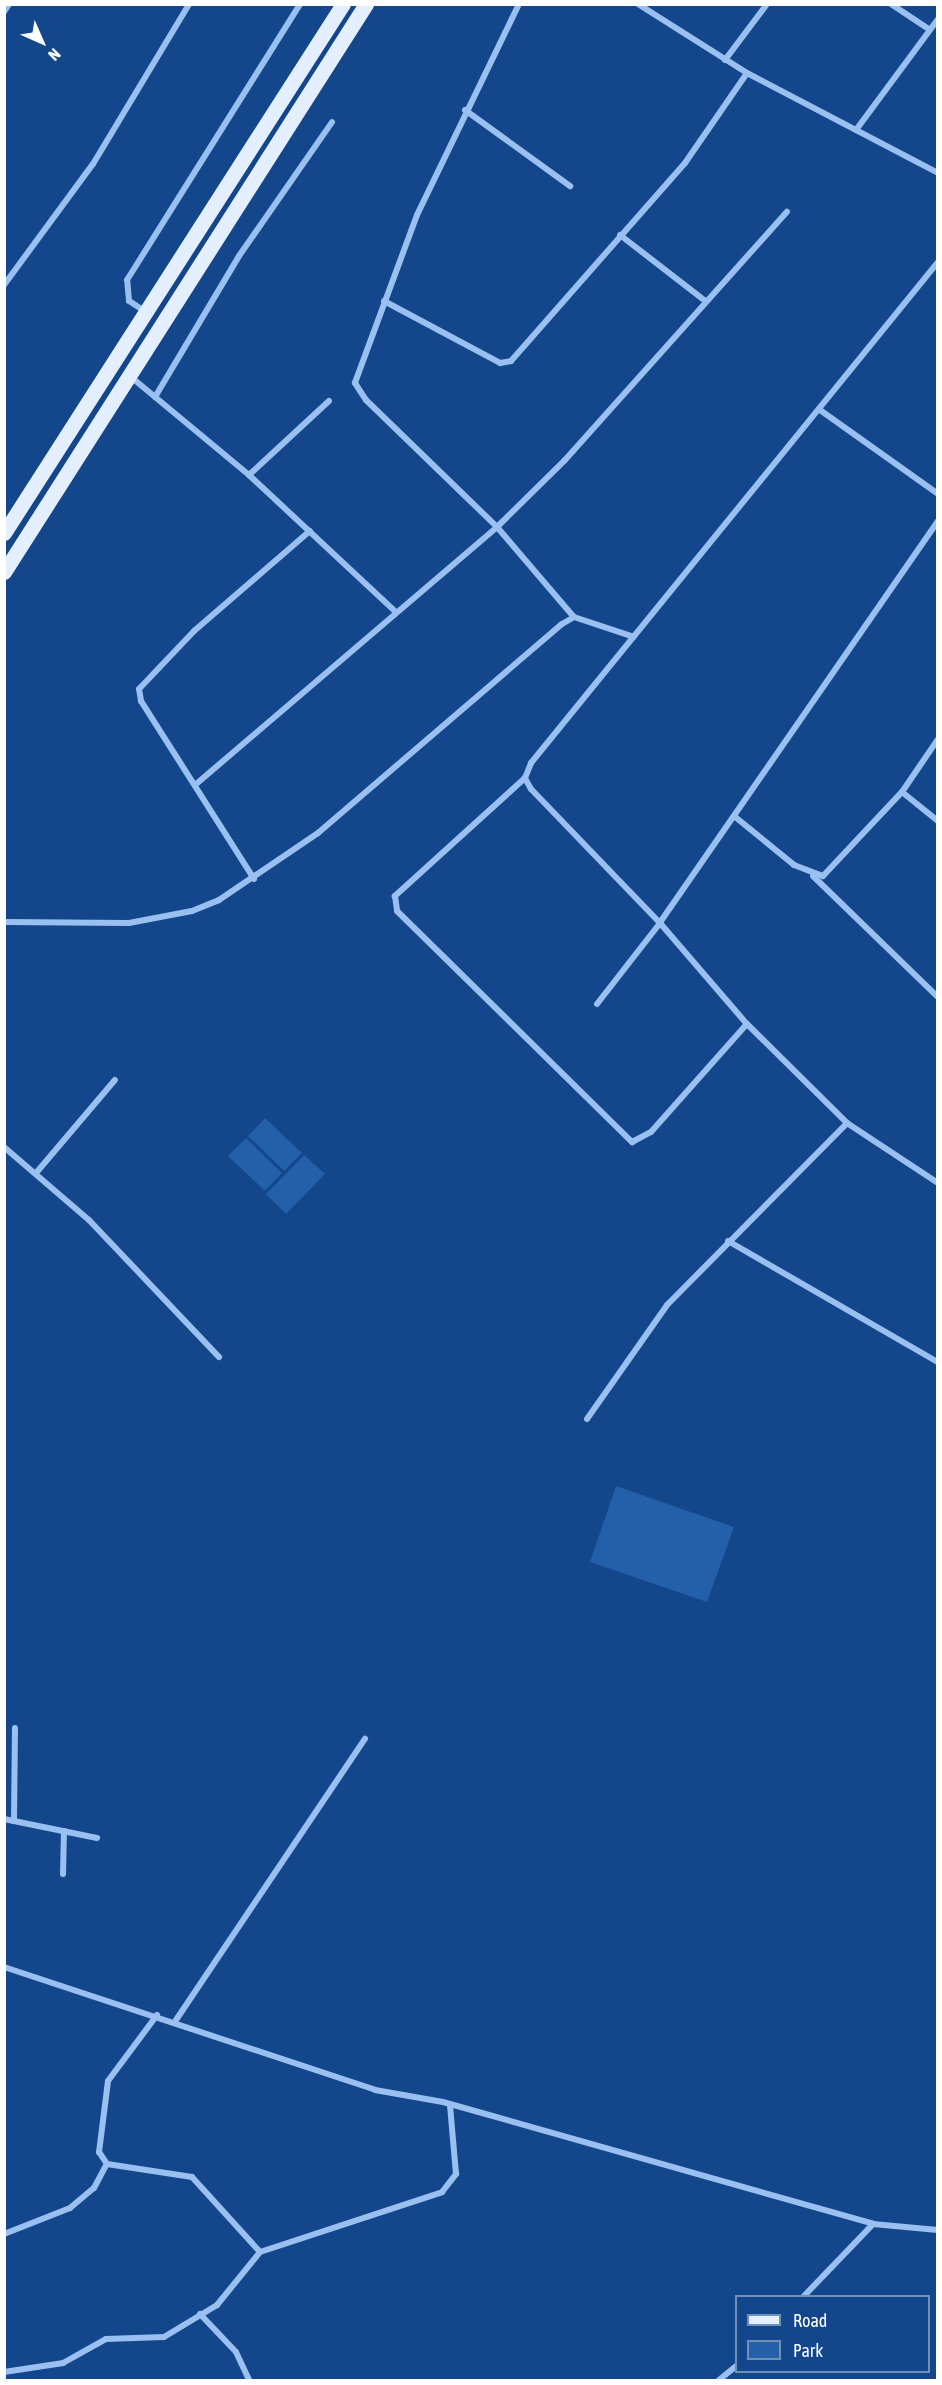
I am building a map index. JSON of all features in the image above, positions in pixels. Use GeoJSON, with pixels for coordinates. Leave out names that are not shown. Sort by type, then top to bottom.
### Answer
{"type":"FeatureCollection","features":[{"type":"Feature","properties":{"kind":"main road"},"geometry":{"type":"LineString","coordinates":[[4,533],[343,4]]}},
{"type":"Feature","properties":{"kind":"main road"},"geometry":{"type":"LineString","coordinates":[[4,572],[366,4]]}},
{"type":"Feature","properties":{"kind":"street"},"geometry":{"type":"LineString","coordinates":[[4,12],[9,4]]}},
{"type":"Feature","properties":{"kind":"street"},"geometry":{"type":"LineString","coordinates":[[4,285],[93,164],[189,4]]}},
{"type":"Feature","properties":{"kind":"street"},"geometry":{"type":"LineString","coordinates":[[147,312],[129,301],[126,280],[300,4]]}},
{"type":"Feature","properties":{"kind":"street"},"geometry":{"type":"LineString","coordinates":[[519,4],[465,110],[384,301],[358,366],[357,392],[496,527],[574,617],[634,637]]}},
{"type":"Feature","properties":{"kind":"street"},"geometry":{"type":"LineString","coordinates":[[638,4],[747,73],[938,173]]}},
{"type":"Feature","properties":{"kind":"street"},"geometry":{"type":"LineString","coordinates":[[725,60],[767,4]]}},
{"type":"Feature","properties":{"kind":"street"},"geometry":{"type":"LineString","coordinates":[[891,4],[927,28]]}},
{"type":"Feature","properties":{"kind":"street"},"geometry":{"type":"LineString","coordinates":[[856,130],[927,28],[938,19]]}},
{"type":"Feature","properties":{"kind":"street"},"geometry":{"type":"LineString","coordinates":[[384,301],[501,363],[511,361],[685,163],[747,73]]}},
{"type":"Feature","properties":{"kind":"street"},"geometry":{"type":"LineString","coordinates":[[465,110],[570,186]]}},
{"type":"Feature","properties":{"kind":"street"},"geometry":{"type":"LineString","coordinates":[[155,397],[239,256],[332,122]]}},
{"type":"Feature","properties":{"kind":"street"},"geometry":{"type":"LineString","coordinates":[[195,785],[496,527],[667,349],[704,300],[787,212]]}},
{"type":"Feature","properties":{"kind":"street"},"geometry":{"type":"LineString","coordinates":[[620,235],[704,300]]}},
{"type":"Feature","properties":{"kind":"street"},"geometry":{"type":"LineString","coordinates":[[747,1024],[651,1132],[632,1142],[397,911],[395,896],[525,778],[531,763],[938,262]]}},
{"type":"Feature","properties":{"kind":"street"},"geometry":{"type":"LineString","coordinates":[[130,376],[249,475],[396,612]]}},
{"type":"Feature","properties":{"kind":"street"},"geometry":{"type":"LineString","coordinates":[[249,475],[329,401]]}},
{"type":"Feature","properties":{"kind":"street"},"geometry":{"type":"LineString","coordinates":[[820,410],[938,494]]}},
{"type":"Feature","properties":{"kind":"street"},"geometry":{"type":"LineString","coordinates":[[597,1004],[660,922],[938,521]]}},
{"type":"Feature","properties":{"kind":"street"},"geometry":{"type":"LineString","coordinates":[[254,879],[141,701],[139,689],[194,631],[310,531]]}},
{"type":"Feature","properties":{"kind":"street"},"geometry":{"type":"LineString","coordinates":[[4,922],[72,925],[163,918],[192,911],[254,879],[318,833],[574,617]]}},
{"type":"Feature","properties":{"kind":"street"},"geometry":{"type":"LineString","coordinates":[[813,876],[823,876],[902,792],[938,739]]}},
{"type":"Feature","properties":{"kind":"street"},"geometry":{"type":"LineString","coordinates":[[525,778],[660,922],[747,1024],[847,1123],[938,1183]]}},
{"type":"Feature","properties":{"kind":"street"},"geometry":{"type":"LineString","coordinates":[[902,792],[938,821]]}},
{"type":"Feature","properties":{"kind":"street"},"geometry":{"type":"LineString","coordinates":[[734,816],[813,876],[938,997]]}},
{"type":"Feature","properties":{"kind":"street"},"geometry":{"type":"LineString","coordinates":[[36,1173],[115,1080]]}},
{"type":"Feature","properties":{"kind":"street"},"geometry":{"type":"LineString","coordinates":[[587,1419],[645,1333],[728,1241],[847,1123]]}},
{"type":"Feature","properties":{"kind":"street"},"geometry":{"type":"LineString","coordinates":[[4,1147],[36,1173],[219,1357]]}},
{"type":"Feature","properties":{"kind":"street"},"geometry":{"type":"LineString","coordinates":[[728,1241],[938,1362]]}},
{"type":"Feature","properties":{"kind":"street"},"geometry":{"type":"LineString","coordinates":[[14,1821],[15,1728]]}},
{"type":"Feature","properties":{"kind":"street"},"geometry":{"type":"LineString","coordinates":[[176,2020],[365,1739]]}},
{"type":"Feature","properties":{"kind":"street"},"geometry":{"type":"LineString","coordinates":[[4,1819],[97,1838]]}},
{"type":"Feature","properties":{"kind":"street"},"geometry":{"type":"LineString","coordinates":[[63,1874],[64,1831]]}},
{"type":"Feature","properties":{"kind":"street"},"geometry":{"type":"LineString","coordinates":[[4,1967],[176,2020],[375,2090],[450,2105],[873,2224],[938,2230]]}},
{"type":"Feature","properties":{"kind":"street"},"geometry":{"type":"LineString","coordinates":[[157,2015],[108,2081],[99,2152],[107,2164],[192,2177],[260,2252]]}},
{"type":"Feature","properties":{"kind":"street"},"geometry":{"type":"LineString","coordinates":[[4,2372],[63,2363],[106,2339],[164,2337],[229,2294],[260,2252],[442,2192],[456,2175],[450,2105]]}},
{"type":"Feature","properties":{"kind":"street"},"geometry":{"type":"LineString","coordinates":[[4,2234],[70,2208],[94,2188],[107,2164]]}},
{"type":"Feature","properties":{"kind":"street"},"geometry":{"type":"LineString","coordinates":[[805,2295],[873,2224]]}},
{"type":"Feature","properties":{"kind":"street"},"geometry":{"type":"LineString","coordinates":[[200,2314],[241,2360],[249,2380]]}},
{"type":"Feature","properties":{"kind":"street"},"geometry":{"type":"LineString","coordinates":[[719,2380],[735,2367]]}},
{"type":"Feature","properties":{"kind":"green space"},"geometry":{"type":"Polygon","coordinates":[[[265,1118],[302,1153],[284,1171],[248,1136],[265,1118]]]}},
{"type":"Feature","properties":{"kind":"green space"},"geometry":{"type":"Polygon","coordinates":[[[246,1138],[282,1173],[265,1191],[228,1156],[246,1138]]]}},
{"type":"Feature","properties":{"kind":"green space"},"geometry":{"type":"Polygon","coordinates":[[[304,1155],[325,1174],[286,1214],[266,1194],[304,1155]]]}},
{"type":"Feature","properties":{"kind":"green space"},"geometry":{"type":"Polygon","coordinates":[[[616,1486],[734,1527],[707,1602],[590,1562],[616,1486]]]}}]}
